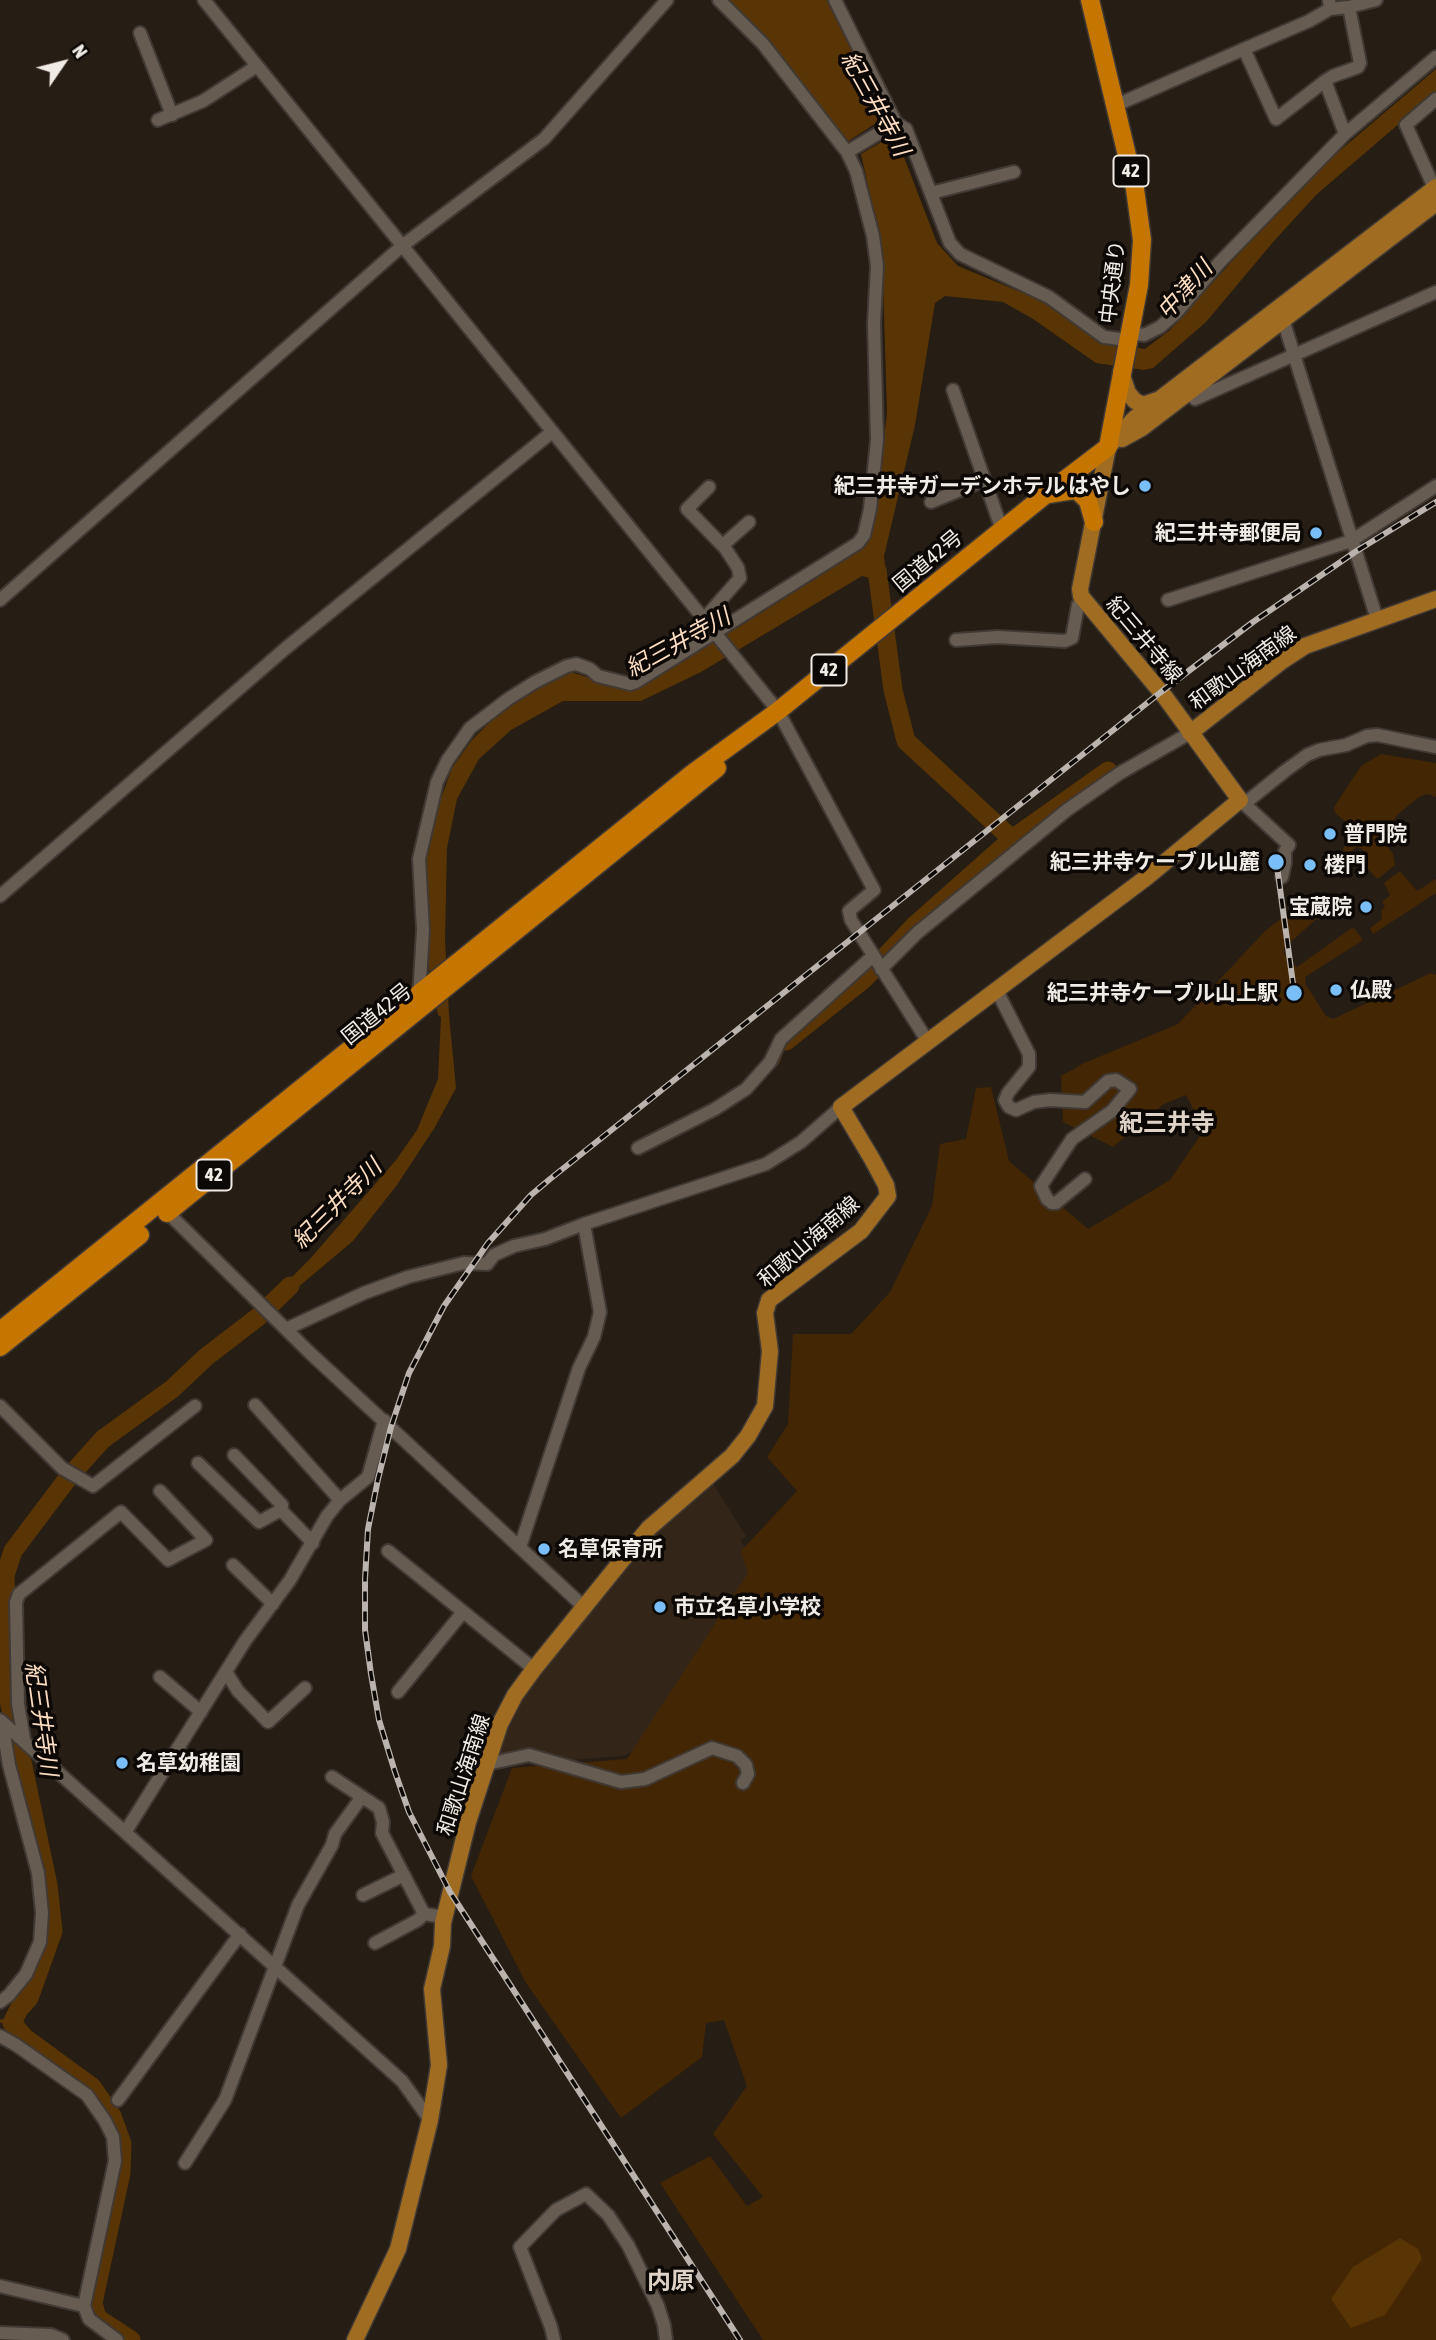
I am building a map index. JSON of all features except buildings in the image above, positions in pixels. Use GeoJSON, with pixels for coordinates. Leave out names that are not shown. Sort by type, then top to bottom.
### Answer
{"type":"FeatureCollection","features":[{"type":"Feature","properties":{"kind":"highway","name":"中央通り"},"geometry":{"type":"LineString","coordinates":[[1090,0],[1135,189],[1142,240],[1139,285],[1108,447]]}},
{"type":"Feature","properties":{"kind":"highway","name":"国道42号"},"geometry":{"type":"LineString","coordinates":[[0,1347],[163,1208],[423,999],[694,773],[778,711],[1108,447]]}},
{"type":"Feature","properties":{"kind":"highway"},"geometry":{"type":"LineString","coordinates":[[1045,495],[1079,492],[1088,501],[1094,522]]}},
{"type":"Feature","properties":{"kind":"highway","name":"国道42号"},"geometry":{"type":"LineString","coordinates":[[0,1331],[163,1208]]}},
{"type":"Feature","properties":{"kind":"main road"},"geometry":{"type":"LineString","coordinates":[[1108,447],[1135,418],[1163,396],[1277,316],[1436,193]]}},
{"type":"Feature","properties":{"kind":"main road"},"geometry":{"type":"LineString","coordinates":[[1108,447],[1142,428],[1189,392],[1277,316]]}},
{"type":"Feature","properties":{"kind":"main road"},"geometry":{"type":"LineString","coordinates":[[1121,372],[1128,393],[1139,403],[1151,403],[1163,396]]}},
{"type":"Feature","properties":{"kind":"main road","name":"紀三井寺線"},"geometry":{"type":"LineString","coordinates":[[1108,447],[1080,589],[1084,601],[1165,697],[1190,733]]}},
{"type":"Feature","properties":{"kind":"main road","name":"和歌山海南線"},"geometry":{"type":"LineString","coordinates":[[1242,802],[1190,733],[1305,646],[1436,599]]}},
{"type":"Feature","properties":{"kind":"main road"},"geometry":{"type":"LineString","coordinates":[[841,1107],[1147,877],[1242,802]]}},
{"type":"Feature","properties":{"kind":"main road","name":"和歌山海南線"},"geometry":{"type":"LineString","coordinates":[[355,2340],[398,2249],[430,2120],[439,2065],[432,1989],[442,1946],[444,1917],[468,1822],[500,1724],[515,1695],[534,1670],[649,1528],[732,1456],[748,1436],[765,1406],[770,1351],[765,1313],[769,1300],[861,1231],[888,1196],[886,1185],[841,1107]]}},
{"type":"Feature","properties":{"kind":"street"},"geometry":{"type":"LineString","coordinates":[[204,0],[778,711],[874,890],[849,911],[858,933],[928,1042]]}},
{"type":"Feature","properties":{"kind":"street"},"geometry":{"type":"LineString","coordinates":[[0,600],[402,246],[544,139],[667,0]]}},
{"type":"Feature","properties":{"kind":"street"},"geometry":{"type":"LineString","coordinates":[[423,999],[419,859],[437,782],[447,761],[470,728],[508,699],[567,666],[576,664],[590,669],[598,676],[630,684],[716,634],[858,543],[864,535],[870,509],[877,440],[874,323],[877,266],[873,236],[856,171],[850,150],[763,44],[719,0]]}},
{"type":"Feature","properties":{"kind":"street"},"geometry":{"type":"LineString","coordinates":[[835,0],[894,124],[906,129],[950,243],[960,254],[1049,297],[1104,337],[1128,339],[1160,327],[1345,134],[1436,57]]}},
{"type":"Feature","properties":{"kind":"street"},"geometry":{"type":"LineString","coordinates":[[1115,106],[1309,21],[1330,4],[1349,7],[1376,0]]}},
{"type":"Feature","properties":{"kind":"street"},"geometry":{"type":"LineString","coordinates":[[1244,49],[1276,119],[1325,81],[1358,67],[1360,63],[1349,7]]}},
{"type":"Feature","properties":{"kind":"street"},"geometry":{"type":"LineString","coordinates":[[140,33],[172,115]]}},
{"type":"Feature","properties":{"kind":"street"},"geometry":{"type":"LineString","coordinates":[[158,120],[203,102],[257,66]]}},
{"type":"Feature","properties":{"kind":"street"},"geometry":{"type":"LineString","coordinates":[[1325,81],[1345,134]]}},
{"type":"Feature","properties":{"kind":"street"},"geometry":{"type":"LineString","coordinates":[[1436,99],[1406,125],[1436,193]]}},
{"type":"Feature","properties":{"kind":"street"},"geometry":{"type":"LineString","coordinates":[[850,150],[894,124]]}},
{"type":"Feature","properties":{"kind":"street"},"geometry":{"type":"LineString","coordinates":[[931,193],[1014,172]]}},
{"type":"Feature","properties":{"kind":"street"},"geometry":{"type":"LineString","coordinates":[[1189,392],[1195,399],[1436,292]]}},
{"type":"Feature","properties":{"kind":"street"},"geometry":{"type":"LineString","coordinates":[[1277,316],[1285,326],[1377,620]]}},
{"type":"Feature","properties":{"kind":"street"},"geometry":{"type":"LineString","coordinates":[[953,390],[1002,530]]}},
{"type":"Feature","properties":{"kind":"street"},"geometry":{"type":"LineString","coordinates":[[0,896],[286,648],[552,432]]}},
{"type":"Feature","properties":{"kind":"street"},"geometry":{"type":"LineString","coordinates":[[931,502],[985,480]]}},
{"type":"Feature","properties":{"kind":"street"},"geometry":{"type":"LineString","coordinates":[[1168,600],[1351,541],[1436,486]]}},
{"type":"Feature","properties":{"kind":"street"},"geometry":{"type":"LineString","coordinates":[[704,619],[740,578],[738,568],[723,545],[687,509],[709,487]]}},
{"type":"Feature","properties":{"kind":"street"},"geometry":{"type":"LineString","coordinates":[[723,545],[748,522]]}},
{"type":"Feature","properties":{"kind":"street"},"geometry":{"type":"LineString","coordinates":[[956,640],[998,637],[1065,641],[1072,638],[1078,605],[1084,601]]}},
{"type":"Feature","properties":{"kind":"street"},"geometry":{"type":"LineString","coordinates":[[881,969],[916,933],[1067,810],[1120,773],[1190,733]]}},
{"type":"Feature","properties":{"kind":"street"},"geometry":{"type":"LineString","coordinates":[[1282,877],[1285,851],[1289,845],[1242,802],[1296,763],[1320,750],[1346,745],[1367,736],[1377,735],[1436,747]]}},
{"type":"Feature","properties":{"kind":"street"},"geometry":{"type":"LineString","coordinates":[[638,1148],[715,1109],[746,1089],[770,1062],[781,1038],[873,956]]}},
{"type":"Feature","properties":{"kind":"street"},"geometry":{"type":"LineString","coordinates":[[997,991],[1029,1054],[1029,1068],[1005,1100],[1009,1107],[1016,1110],[1034,1102],[1050,1100],[1085,1102],[1108,1081],[1116,1080],[1130,1089],[1112,1111],[1072,1139],[1041,1186],[1047,1199],[1056,1203],[1085,1179]]}},
{"type":"Feature","properties":{"kind":"street"},"geometry":{"type":"LineString","coordinates":[[286,1329],[364,1293],[408,1277],[464,1263],[487,1264],[494,1255],[514,1246],[545,1239],[766,1164],[801,1142],[841,1107]]}},
{"type":"Feature","properties":{"kind":"street"},"geometry":{"type":"LineString","coordinates":[[163,1208],[266,1311],[584,1606]]}},
{"type":"Feature","properties":{"kind":"street"},"geometry":{"type":"LineString","coordinates":[[520,1547],[579,1368],[594,1337],[600,1312],[584,1224]]}},
{"type":"Feature","properties":{"kind":"street"},"geometry":{"type":"LineString","coordinates":[[255,1405],[340,1500]]}},
{"type":"Feature","properties":{"kind":"street"},"geometry":{"type":"LineString","coordinates":[[0,1406],[62,1468],[93,1486],[195,1406]]}},
{"type":"Feature","properties":{"kind":"street"},"geometry":{"type":"LineString","coordinates":[[126,1831],[226,1672],[313,1543],[327,1516],[340,1500],[368,1477],[384,1420]]}},
{"type":"Feature","properties":{"kind":"street"},"geometry":{"type":"LineString","coordinates":[[234,1455],[282,1505],[281,1510],[313,1543]]}},
{"type":"Feature","properties":{"kind":"street"},"geometry":{"type":"LineString","coordinates":[[198,1463],[259,1522],[281,1510]]}},
{"type":"Feature","properties":{"kind":"street"},"geometry":{"type":"LineString","coordinates":[[24,1739],[18,1704],[16,1602],[19,1594],[121,1512],[169,1560],[206,1540],[160,1491]]}},
{"type":"Feature","properties":{"kind":"street"},"geometry":{"type":"LineString","coordinates":[[388,1551],[534,1670]]}},
{"type":"Feature","properties":{"kind":"street"},"geometry":{"type":"LineString","coordinates":[[233,1564],[272,1604]]}},
{"type":"Feature","properties":{"kind":"street"},"geometry":{"type":"LineString","coordinates":[[398,1692],[463,1612]]}},
{"type":"Feature","properties":{"kind":"street"},"geometry":{"type":"LineString","coordinates":[[226,1672],[238,1691],[268,1722],[305,1688]]}},
{"type":"Feature","properties":{"kind":"street"},"geometry":{"type":"LineString","coordinates":[[160,1676],[201,1712]]}},
{"type":"Feature","properties":{"kind":"street"},"geometry":{"type":"LineString","coordinates":[[3,1722],[402,2081],[430,2120]]}},
{"type":"Feature","properties":{"kind":"street"},"geometry":{"type":"LineString","coordinates":[[0,2002],[26,1974],[40,1942],[42,1913],[38,1873],[4,1761],[3,1722]]}},
{"type":"Feature","properties":{"kind":"street"},"geometry":{"type":"LineString","coordinates":[[487,1764],[529,1755],[621,1782],[645,1779],[712,1748],[737,1756],[746,1765],[748,1774],[743,1783]]}},
{"type":"Feature","properties":{"kind":"street"},"geometry":{"type":"LineString","coordinates":[[332,1777],[379,1808],[383,1822],[382,1833],[424,1914]]}},
{"type":"Feature","properties":{"kind":"street"},"geometry":{"type":"LineString","coordinates":[[185,2164],[225,2100],[298,1905],[332,1845],[335,1834],[361,1798]]}},
{"type":"Feature","properties":{"kind":"street"},"geometry":{"type":"LineString","coordinates":[[363,1895],[404,1875]]}},
{"type":"Feature","properties":{"kind":"street"},"geometry":{"type":"LineString","coordinates":[[424,1914],[444,1917]]}},
{"type":"Feature","properties":{"kind":"street"},"geometry":{"type":"LineString","coordinates":[[376,1943],[424,1914]]}},
{"type":"Feature","properties":{"kind":"street"},"geometry":{"type":"LineString","coordinates":[[118,2100],[240,1934]]}},
{"type":"Feature","properties":{"kind":"street"},"geometry":{"type":"LineString","coordinates":[[0,1982],[11,1992]]}},
{"type":"Feature","properties":{"kind":"street"},"geometry":{"type":"LineString","coordinates":[[1,2038],[16,2045],[87,2095],[113,2137],[115,2161],[84,2306],[89,2319],[117,2340]]}},
{"type":"Feature","properties":{"kind":"street"},"geometry":{"type":"LineString","coordinates":[[554,2340],[520,2247],[556,2210],[586,2194],[608,2215],[628,2245],[658,2306],[666,2340]]}},
{"type":"Feature","properties":{"kind":"street"},"geometry":{"type":"LineString","coordinates":[[0,2286],[84,2306]]}},
{"type":"Feature","properties":{"kind":"street"},"geometry":{"type":"LineString","coordinates":[[0,2333],[51,2335],[63,2340]]}},
{"type":"Feature","properties":{"kind":"shaded area"},"geometry":{"type":"Polygon","coordinates":[[[1381,754],[1436,763],[1436,797],[1427,794],[1419,797],[1397,815],[1388,831],[1388,847],[1393,854],[1395,865],[1376,878],[1367,868],[1368,857],[1361,848],[1356,847],[1345,857],[1341,855],[1351,830],[1335,813],[1334,807],[1361,766],[1381,754]]]}},
{"type":"Feature","properties":{"kind":"shaded area"},"geometry":{"type":"Polygon","coordinates":[[[1400,871],[1417,891],[1436,879],[1436,893],[1373,934],[1370,928],[1382,919],[1381,911],[1385,906],[1382,902],[1390,895],[1384,883],[1400,871]]]}},
{"type":"Feature","properties":{"kind":"shaded area"},"geometry":{"type":"Polygon","coordinates":[[[1310,896],[1316,896],[1325,907],[1324,912],[1284,948],[1284,953],[1293,965],[1297,967],[1350,929],[1354,928],[1362,941],[1305,977],[1306,985],[1326,1016],[1333,1019],[1431,973],[1436,975],[1436,2340],[763,2340],[660,2183],[710,2156],[747,2206],[763,2197],[713,2134],[747,2086],[724,2020],[706,2023],[702,2057],[621,2118],[526,1983],[471,1876],[512,1768],[627,1759],[748,1573],[741,1551],[797,1491],[767,1457],[788,1424],[793,1334],[851,1334],[890,1292],[932,1206],[940,1144],[966,1139],[976,1088],[991,1087],[1009,1161],[1088,1229],[1170,1180],[1204,1130],[1186,1095],[1164,1104],[1113,1147],[1063,1122],[1061,1076],[1084,1063],[1178,1024],[1265,931],[1310,896]]]}},
{"type":"Feature","properties":{"kind":"shaded area"},"geometry":{"type":"Polygon","coordinates":[[[711,1480],[746,1536],[741,1541],[752,1559],[738,1605],[654,1739],[624,1756],[571,1760],[536,1753],[497,1758],[502,1732],[521,1693],[638,1547],[711,1480]]]}},
{"type":"Feature","properties":{"kind":"water"},"geometry":{"type":"Polygon","coordinates":[[[728,0],[827,0],[884,118],[847,142],[757,28],[728,0]]]}},
{"type":"Feature","properties":{"kind":"water"},"geometry":{"type":"Polygon","coordinates":[[[1436,69],[1436,92],[1316,195],[1206,322],[1153,368],[1144,370],[1096,363],[1033,319],[1003,302],[945,296],[935,303],[915,425],[884,556],[888,592],[874,598],[870,578],[862,576],[701,672],[641,701],[563,701],[511,730],[479,759],[457,799],[447,848],[445,939],[456,1088],[435,1127],[397,1185],[353,1241],[272,1309],[269,1300],[309,1260],[396,1160],[417,1130],[438,1079],[441,1017],[438,1015],[428,963],[425,867],[438,807],[452,768],[472,740],[510,702],[570,672],[631,690],[739,627],[865,547],[873,531],[887,413],[882,248],[861,154],[895,134],[937,243],[958,266],[1040,300],[1101,341],[1145,349],[1170,330],[1304,181],[1436,69]]]}},
{"type":"Feature","properties":{"kind":"water"},"geometry":{"type":"Polygon","coordinates":[[[1400,2238],[1418,2249],[1422,2259],[1385,2315],[1351,2328],[1331,2299],[1353,2267],[1400,2238]]]}},
{"type":"Feature","properties":{"kind":"waterway"},"geometry":{"type":"LineString","coordinates":[[877,570],[893,690],[906,741],[1012,839]]}},
{"type":"Feature","properties":{"kind":"waterway"},"geometry":{"type":"LineString","coordinates":[[786,1041],[864,979],[915,925],[1012,839],[1108,771]]}},
{"type":"Feature","properties":{"kind":"waterway"},"geometry":{"type":"LineString","coordinates":[[772,1068],[778,1062],[783,1048]]}},
{"type":"Feature","properties":{"kind":"waterway","name":"紀三井寺川"},"geometry":{"type":"LineString","coordinates":[[131,2340],[97,2318],[93,2303],[121,2173],[122,2144],[112,2116],[92,2087],[25,2038],[12,2023],[29,1998],[53,1931],[48,1885],[9,1700],[5,1575],[13,1551],[68,1478],[103,1439],[172,1389],[206,1357],[258,1317],[290,1286]]}},
{"type":"Feature","properties":{"kind":"waterway"},"geometry":{"type":"LineString","coordinates":[[0,2021],[12,2023]]}},
{"type":"Feature","properties":{"kind":"railway"},"geometry":{"type":"LineString","coordinates":[[740,2340],[450,1892],[409,1812],[395,1772],[379,1720],[371,1674],[365,1630],[365,1579],[368,1529],[378,1479],[391,1427],[409,1373],[444,1306],[488,1243],[531,1195],[1161,692],[1253,622],[1355,552],[1436,502]]}},
{"type":"Feature","properties":{"kind":"railway"},"geometry":{"type":"LineString","coordinates":[[1276,859],[1294,991]]}},
{"type":"Feature","properties":{"kind":"place","name":"紀三井寺ガーデンホテル はやし"},"geometry":{"type":"Point","coordinates":[1145,486]}},
{"type":"Feature","properties":{"kind":"place","name":"紀三井寺郵便局"},"geometry":{"type":"Point","coordinates":[1316,533]}},
{"type":"Feature","properties":{"kind":"place","name":"普門院"},"geometry":{"type":"Point","coordinates":[1330,834]}},
{"type":"Feature","properties":{"kind":"place","name":"紀三井寺ケーブル山麓"},"geometry":{"type":"Point","coordinates":[1276,862]}},
{"type":"Feature","properties":{"kind":"place","name":"楼門"},"geometry":{"type":"Point","coordinates":[1310,865]}},
{"type":"Feature","properties":{"kind":"place","name":"宝蔵院"},"geometry":{"type":"Point","coordinates":[1366,907]}},
{"type":"Feature","properties":{"kind":"place","name":"仏殿"},"geometry":{"type":"Point","coordinates":[1336,990]}},
{"type":"Feature","properties":{"kind":"place","name":"紀三井寺ケーブル山上駅"},"geometry":{"type":"Point","coordinates":[1294,993]}},
{"type":"Feature","properties":{"kind":"place","name":"名草保育所"},"geometry":{"type":"Point","coordinates":[544,1549]}},
{"type":"Feature","properties":{"kind":"place","name":"市立名草小学校"},"geometry":{"type":"Point","coordinates":[660,1607]}},
{"type":"Feature","properties":{"kind":"place","name":"名草幼稚園"},"geometry":{"type":"Point","coordinates":[122,1763]}},
{"type":"Feature","properties":{"kind":"district","name":"紀三井寺"},"geometry":{"type":"Point","coordinates":[1167,1123]}},
{"type":"Feature","properties":{"kind":"district","name":"内原"},"geometry":{"type":"Point","coordinates":[671,2281]}},
{"type":"Feature","properties":{"kind":"water label","name":"中津川"},"geometry":{"type":"Point","coordinates":[1185,290]}}]}
